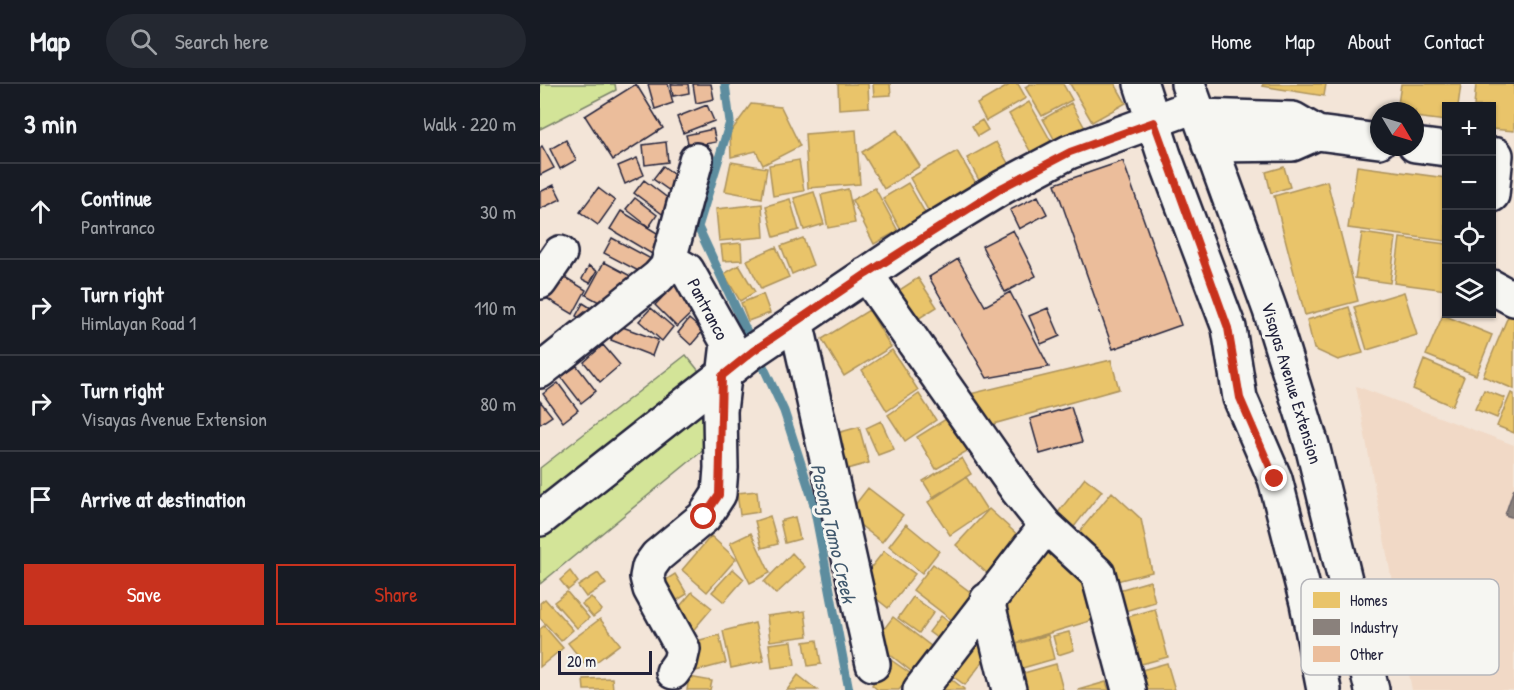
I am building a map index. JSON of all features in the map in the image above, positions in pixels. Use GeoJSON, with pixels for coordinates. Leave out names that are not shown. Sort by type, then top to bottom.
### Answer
{"type":"FeatureCollection","features":[{"type":"Feature","properties":{"kind":"street"},"geometry":{"type":"LineString","coordinates":[[1141,84],[1228,328],[1240,398],[1275,479],[1301,580]]}},
{"type":"Feature","properties":{"kind":"street"},"geometry":{"type":"LineString","coordinates":[[540,519],[761,345],[866,274],[1003,187],[1070,152],[1154,122],[1198,113],[1293,119],[1317,133],[1370,140]]}},
{"type":"Feature","properties":{"kind":"street","name":"Visayas Avenue Extension"},"geometry":{"type":"LineString","coordinates":[[1198,113],[1254,267],[1312,445],[1345,579]]}},
{"type":"Feature","properties":{"kind":"street"},"geometry":{"type":"LineString","coordinates":[[1424,146],[1442,148]]}},
{"type":"Feature","properties":{"kind":"street"},"geometry":{"type":"LineString","coordinates":[[1496,175],[1501,155]]}},
{"type":"Feature","properties":{"kind":"street"},"geometry":{"type":"LineString","coordinates":[[667,267],[696,160]]}},
{"type":"Feature","properties":{"kind":"street"},"geometry":{"type":"LineString","coordinates":[[540,282],[560,253]]}},
{"type":"Feature","properties":{"kind":"street","name":"Pantranco"},"geometry":{"type":"LineString","coordinates":[[540,371],[658,277],[667,267],[678,265],[687,270],[719,323],[728,343],[714,383],[719,495],[704,517],[657,556],[649,567],[647,577],[650,589],[683,649],[680,662],[673,672]]}},
{"type":"Feature","properties":{"kind":"street"},"geometry":{"type":"LineString","coordinates":[[1212,283],[1254,267]]}},
{"type":"Feature","properties":{"kind":"street"},"geometry":{"type":"LineString","coordinates":[[866,274],[1018,491],[1046,526],[1098,574],[1129,690]]}},
{"type":"Feature","properties":{"kind":"street"},"geometry":{"type":"LineString","coordinates":[[1496,290],[1514,299]]}},
{"type":"Feature","properties":{"kind":"street"},"geometry":{"type":"LineString","coordinates":[[796,321],[873,664]]}},
{"type":"Feature","properties":{"kind":"street"},"geometry":{"type":"LineString","coordinates":[[920,690],[1046,526]]}},
{"type":"Feature","properties":{"kind":"street"},"geometry":{"type":"LineString","coordinates":[[987,600],[1009,690]]}},
{"type":"Feature","properties":{"kind":"street"},"geometry":{"type":"LineString","coordinates":[[1321,675],[1324,690]]}},
{"type":"Feature","properties":{"kind":"street","name":"Visayas Avenue Extension"},"geometry":{"type":"LineString","coordinates":[[1368,675],[1372,690]]}},
{"type":"Feature","properties":{"kind":"shaded area"},"geometry":{"type":"Polygon","coordinates":[[[1356,386],[1514,445],[1514,690],[1412,690],[1409,675],[1499,675],[1499,579],[1392,579],[1356,386]]]}},
{"type":"Feature","properties":{"kind":"green space"},"geometry":{"type":"Polygon","coordinates":[[[540,84],[615,84],[616,90],[540,129],[540,84]]]}},
{"type":"Feature","properties":{"kind":"green space"},"geometry":{"type":"Polygon","coordinates":[[[686,355],[739,421],[540,584],[540,468],[686,355]]]}},
{"type":"Feature","properties":{"kind":"building: Homes"},"geometry":{"type":"Polygon","coordinates":[[[838,84],[868,84],[869,107],[839,109],[838,84]]]}},
{"type":"Feature","properties":{"kind":"building: Homes"},"geometry":{"type":"Polygon","coordinates":[[[873,84],[890,84],[891,95],[874,96],[873,84]]]}},
{"type":"Feature","properties":{"kind":"building: Homes"},"geometry":{"type":"Polygon","coordinates":[[[1011,84],[1018,84],[1026,98],[986,121],[977,104],[1011,84]]]}},
{"type":"Feature","properties":{"kind":"building: Homes"},"geometry":{"type":"Polygon","coordinates":[[[1030,84],[1063,84],[1072,100],[1042,116],[1025,87],[1030,84]]]}},
{"type":"Feature","properties":{"kind":"building: Homes"},"geometry":{"type":"Polygon","coordinates":[[[1070,84],[1115,84],[1126,103],[1092,122],[1070,84]]]}},
{"type":"Feature","properties":{"kind":"building: Homes"},"geometry":{"type":"Polygon","coordinates":[[[1263,84],[1326,84],[1324,96],[1262,86],[1263,84]]]}},
{"type":"Feature","properties":{"kind":"building: Homes"},"geometry":{"type":"Polygon","coordinates":[[[1401,84],[1461,84],[1459,102],[1442,102],[1442,120],[1424,118],[1424,102],[1398,102],[1401,84]]]}},
{"type":"Feature","properties":{"kind":"building: Homes"},"geometry":{"type":"Polygon","coordinates":[[[1476,84],[1514,84],[1514,131],[1496,129],[1496,102],[1474,102],[1476,84]]]}},
{"type":"Feature","properties":{"kind":"building: Homes"},"geometry":{"type":"Polygon","coordinates":[[[1029,102],[1053,145],[1033,156],[1009,114],[1029,102]]]}},
{"type":"Feature","properties":{"kind":"building: Homes"},"geometry":{"type":"Polygon","coordinates":[[[1071,103],[1086,130],[1058,146],[1043,119],[1071,103]]]}},
{"type":"Feature","properties":{"kind":"building: Homes"},"geometry":{"type":"Polygon","coordinates":[[[751,104],[781,107],[800,146],[763,165],[756,151],[731,157],[730,133],[751,104]]]}},
{"type":"Feature","properties":{"kind":"building: Homes"},"geometry":{"type":"Polygon","coordinates":[[[982,120],[988,130],[978,136],[972,126],[982,120]]]}},
{"type":"Feature","properties":{"kind":"building: Homes"},"geometry":{"type":"Polygon","coordinates":[[[856,130],[860,184],[808,188],[805,134],[856,130]]]}},
{"type":"Feature","properties":{"kind":"building: Homes"},"geometry":{"type":"Polygon","coordinates":[[[897,130],[920,166],[884,189],[862,152],[897,130]]]}},
{"type":"Feature","properties":{"kind":"building: Homes"},"geometry":{"type":"Polygon","coordinates":[[[996,142],[1009,165],[980,182],[967,158],[996,142]]]}},
{"type":"Feature","properties":{"kind":"building: Homes"},"geometry":{"type":"Polygon","coordinates":[[[957,151],[977,185],[929,212],[910,178],[957,151]]]}},
{"type":"Feature","properties":{"kind":"building: Homes"},"geometry":{"type":"Polygon","coordinates":[[[799,160],[804,191],[773,196],[769,165],[799,160]]]}},
{"type":"Feature","properties":{"kind":"building: Homes"},"geometry":{"type":"Polygon","coordinates":[[[731,162],[767,168],[762,198],[725,191],[731,162]]]}},
{"type":"Feature","properties":{"kind":"building: Homes"},"geometry":{"type":"Polygon","coordinates":[[[1357,166],[1442,177],[1442,240],[1348,228],[1357,166]]]}},
{"type":"Feature","properties":{"kind":"building: Homes"},"geometry":{"type":"Polygon","coordinates":[[[1284,167],[1290,187],[1271,193],[1266,172],[1284,167]]]}},
{"type":"Feature","properties":{"kind":"building: Homes"},"geometry":{"type":"Polygon","coordinates":[[[1327,181],[1358,301],[1305,315],[1274,196],[1327,181]]]}},
{"type":"Feature","properties":{"kind":"building: Homes"},"geometry":{"type":"Polygon","coordinates":[[[908,183],[928,218],[902,232],[883,198],[908,183]]]}},
{"type":"Feature","properties":{"kind":"building: Homes"},"geometry":{"type":"Polygon","coordinates":[[[875,188],[898,231],[874,244],[852,200],[875,188]]]}},
{"type":"Feature","properties":{"kind":"building: Homes"},"geometry":{"type":"Polygon","coordinates":[[[848,189],[855,223],[828,228],[821,195],[848,189]]]}},
{"type":"Feature","properties":{"kind":"building: Homes"},"geometry":{"type":"Polygon","coordinates":[[[814,192],[824,224],[804,230],[794,198],[814,192]]]}},
{"type":"Feature","properties":{"kind":"building: Homes"},"geometry":{"type":"Polygon","coordinates":[[[790,199],[799,230],[774,237],[766,206],[790,199]]]}},
{"type":"Feature","properties":{"kind":"building: Homes"},"geometry":{"type":"Polygon","coordinates":[[[762,204],[764,237],[719,241],[716,209],[762,204]]]}},
{"type":"Feature","properties":{"kind":"building: Homes"},"geometry":{"type":"Polygon","coordinates":[[[1362,233],[1396,238],[1390,283],[1355,278],[1362,233]]]}},
{"type":"Feature","properties":{"kind":"building: Homes"},"geometry":{"type":"Polygon","coordinates":[[[803,238],[813,265],[792,274],[781,246],[803,238]]]}},
{"type":"Feature","properties":{"kind":"building: Homes"},"geometry":{"type":"Polygon","coordinates":[[[1400,238],[1442,243],[1442,289],[1394,283],[1400,238]]]}},
{"type":"Feature","properties":{"kind":"building: Homes"},"geometry":{"type":"Polygon","coordinates":[[[741,243],[742,260],[723,261],[721,245],[741,243]]]}},
{"type":"Feature","properties":{"kind":"building: Homes"},"geometry":{"type":"Polygon","coordinates":[[[776,247],[789,277],[761,289],[747,260],[776,247]]]}},
{"type":"Feature","properties":{"kind":"building: Homes"},"geometry":{"type":"Polygon","coordinates":[[[739,265],[755,292],[740,301],[724,274],[739,265]]]}},
{"type":"Feature","properties":{"kind":"building: Homes"},"geometry":{"type":"Polygon","coordinates":[[[918,278],[937,307],[913,322],[895,293],[918,278]]]}},
{"type":"Feature","properties":{"kind":"building: Homes"},"geometry":{"type":"Polygon","coordinates":[[[1404,292],[1417,335],[1367,350],[1354,307],[1404,292]]]}},
{"type":"Feature","properties":{"kind":"building: Homes"},"geometry":{"type":"Polygon","coordinates":[[[763,294],[770,313],[748,321],[741,303],[763,294]]]}},
{"type":"Feature","properties":{"kind":"building: Homes"},"geometry":{"type":"Polygon","coordinates":[[[1349,307],[1363,353],[1338,360],[1314,349],[1307,320],[1349,307]]]}},
{"type":"Feature","properties":{"kind":"building: Homes"},"geometry":{"type":"Polygon","coordinates":[[[869,310],[891,347],[844,376],[822,339],[869,310]]]}},
{"type":"Feature","properties":{"kind":"building: Homes"},"geometry":{"type":"Polygon","coordinates":[[[1509,314],[1514,316],[1514,389],[1483,376],[1509,314]]]}},
{"type":"Feature","properties":{"kind":"building: Homes"},"geometry":{"type":"Polygon","coordinates":[[[1442,317],[1450,318],[1492,335],[1476,375],[1426,355],[1442,317]]]}},
{"type":"Feature","properties":{"kind":"building: Homes"},"geometry":{"type":"Polygon","coordinates":[[[892,350],[918,390],[887,411],[862,370],[892,350]]]}},
{"type":"Feature","properties":{"kind":"building: Homes"},"geometry":{"type":"Polygon","coordinates":[[[1111,360],[1119,389],[986,426],[970,394],[1111,360]]]}},
{"type":"Feature","properties":{"kind":"building: Homes"},"geometry":{"type":"Polygon","coordinates":[[[1424,360],[1464,377],[1452,406],[1413,389],[1424,360]]]}},
{"type":"Feature","properties":{"kind":"building: Homes"},"geometry":{"type":"Polygon","coordinates":[[[1484,390],[1505,398],[1497,418],[1475,409],[1484,390]]]}},
{"type":"Feature","properties":{"kind":"building: Homes"},"geometry":{"type":"Polygon","coordinates":[[[1511,393],[1514,394],[1514,433],[1497,426],[1511,393]]]}},
{"type":"Feature","properties":{"kind":"building: Homes"},"geometry":{"type":"Polygon","coordinates":[[[919,394],[936,420],[905,441],[888,415],[919,394]]]}},
{"type":"Feature","properties":{"kind":"building: Homes"},"geometry":{"type":"Polygon","coordinates":[[[954,414],[974,447],[936,469],[917,437],[954,414]]]}},
{"type":"Feature","properties":{"kind":"building: Homes"},"geometry":{"type":"Polygon","coordinates":[[[881,421],[894,449],[878,455],[866,428],[881,421]]]}},
{"type":"Feature","properties":{"kind":"building: Homes"},"geometry":{"type":"Polygon","coordinates":[[[859,427],[869,463],[836,472],[826,436],[859,427]]]}},
{"type":"Feature","properties":{"kind":"building: Homes"},"geometry":{"type":"Polygon","coordinates":[[[962,458],[971,474],[933,497],[923,481],[962,458]]]}},
{"type":"Feature","properties":{"kind":"building: Homes"},"geometry":{"type":"Polygon","coordinates":[[[966,477],[987,510],[950,535],[928,502],[966,477]]]}},
{"type":"Feature","properties":{"kind":"building: Homes"},"geometry":{"type":"Polygon","coordinates":[[[1085,478],[1102,491],[1070,532],[1053,519],[1085,478]]]}},
{"type":"Feature","properties":{"kind":"building: Homes"},"geometry":{"type":"Polygon","coordinates":[[[868,488],[903,515],[882,542],[847,515],[868,488]]]}},
{"type":"Feature","properties":{"kind":"building: Homes"},"geometry":{"type":"Polygon","coordinates":[[[757,491],[759,512],[740,515],[737,493],[757,491]]]}},
{"type":"Feature","properties":{"kind":"building: Homes"},"geometry":{"type":"Polygon","coordinates":[[[1112,492],[1141,519],[1152,572],[1109,583],[1075,537],[1112,492]]]}},
{"type":"Feature","properties":{"kind":"building: Homes"},"geometry":{"type":"Polygon","coordinates":[[[989,509],[1021,538],[988,574],[956,545],[989,509]]]}},
{"type":"Feature","properties":{"kind":"building: Homes"},"geometry":{"type":"Polygon","coordinates":[[[770,516],[778,544],[762,548],[755,521],[770,516]]]}},
{"type":"Feature","properties":{"kind":"building: Homes"},"geometry":{"type":"Polygon","coordinates":[[[795,517],[800,539],[785,543],[780,521],[795,517]]]}},
{"type":"Feature","properties":{"kind":"building: Homes"},"geometry":{"type":"Polygon","coordinates":[[[906,524],[939,551],[922,573],[889,546],[906,524]]]}},
{"type":"Feature","properties":{"kind":"building: Homes"},"geometry":{"type":"Polygon","coordinates":[[[751,533],[770,573],[750,583],[730,543],[751,533]]]}},
{"type":"Feature","properties":{"kind":"building: Homes"},"geometry":{"type":"Polygon","coordinates":[[[711,536],[736,559],[707,592],[682,570],[711,536]]]}},
{"type":"Feature","properties":{"kind":"building: Homes"},"geometry":{"type":"Polygon","coordinates":[[[1046,547],[1089,582],[1100,618],[1006,646],[997,611],[1046,547]]]}},
{"type":"Feature","properties":{"kind":"building: Homes"},"geometry":{"type":"Polygon","coordinates":[[[884,551],[915,574],[888,608],[858,584],[884,551]]]}},
{"type":"Feature","properties":{"kind":"building: Homes"},"geometry":{"type":"Polygon","coordinates":[[[792,553],[805,567],[776,594],[764,582],[792,553]]]}},
{"type":"Feature","properties":{"kind":"building: Homes"},"geometry":{"type":"Polygon","coordinates":[[[933,564],[977,597],[957,624],[913,590],[933,564]]]}},
{"type":"Feature","properties":{"kind":"building: Homes"},"geometry":{"type":"Polygon","coordinates":[[[733,569],[744,579],[724,602],[712,592],[733,569]]]}},
{"type":"Feature","properties":{"kind":"building: Homes"},"geometry":{"type":"Polygon","coordinates":[[[570,571],[578,582],[568,590],[560,580],[570,571]]]}},
{"type":"Feature","properties":{"kind":"building: Homes"},"geometry":{"type":"Polygon","coordinates":[[[598,573],[606,584],[586,597],[578,586],[598,573]]]}},
{"type":"Feature","properties":{"kind":"building: Homes"},"geometry":{"type":"Polygon","coordinates":[[[675,574],[687,594],[668,606],[656,586],[675,574]]]}},
{"type":"Feature","properties":{"kind":"building: Homes"},"geometry":{"type":"Polygon","coordinates":[[[1150,581],[1155,602],[1118,613],[1112,592],[1150,581]]]}},
{"type":"Feature","properties":{"kind":"building: Homes"},"geometry":{"type":"Polygon","coordinates":[[[567,592],[589,618],[577,628],[554,602],[567,592]]]}},
{"type":"Feature","properties":{"kind":"building: Homes"},"geometry":{"type":"Polygon","coordinates":[[[692,592],[712,608],[690,634],[670,618],[692,592]]]}},
{"type":"Feature","properties":{"kind":"building: Homes"},"geometry":{"type":"Polygon","coordinates":[[[591,597],[602,610],[593,617],[582,604],[591,597]]]}},
{"type":"Feature","properties":{"kind":"building: Homes"},"geometry":{"type":"Polygon","coordinates":[[[913,597],[934,612],[919,633],[898,618],[913,597]]]}},
{"type":"Feature","properties":{"kind":"building: Homes"},"geometry":{"type":"Polygon","coordinates":[[[545,599],[573,630],[561,641],[540,618],[540,603],[545,599]]]}},
{"type":"Feature","properties":{"kind":"building: Homes"},"geometry":{"type":"Polygon","coordinates":[[[1155,609],[1168,657],[1130,667],[1117,620],[1155,609]]]}},
{"type":"Feature","properties":{"kind":"building: Homes"},"geometry":{"type":"Polygon","coordinates":[[[805,611],[808,636],[770,641],[767,616],[805,611]]]}},
{"type":"Feature","properties":{"kind":"building: Homes"},"geometry":{"type":"Polygon","coordinates":[[[941,616],[953,625],[941,641],[929,632],[941,616]]]}},
{"type":"Feature","properties":{"kind":"building: Homes"},"geometry":{"type":"Polygon","coordinates":[[[893,617],[936,650],[916,675],[874,642],[893,617]]]}},
{"type":"Feature","properties":{"kind":"building: Homes"},"geometry":{"type":"Polygon","coordinates":[[[600,619],[620,644],[588,668],[568,643],[600,619]]]}},
{"type":"Feature","properties":{"kind":"building: Homes"},"geometry":{"type":"Polygon","coordinates":[[[755,623],[764,661],[731,668],[723,631],[755,623]]]}},
{"type":"Feature","properties":{"kind":"building: Homes"},"geometry":{"type":"Polygon","coordinates":[[[544,626],[563,648],[540,667],[540,629],[544,626]]]}},
{"type":"Feature","properties":{"kind":"building: Homes"},"geometry":{"type":"Polygon","coordinates":[[[1069,632],[1074,650],[1058,655],[1053,636],[1069,632]]]}},
{"type":"Feature","properties":{"kind":"building: Homes"},"geometry":{"type":"Polygon","coordinates":[[[719,635],[726,663],[692,672],[685,644],[719,635]]]}},
{"type":"Feature","properties":{"kind":"building: Homes"},"geometry":{"type":"Polygon","coordinates":[[[1048,635],[1054,659],[1012,671],[1006,647],[1048,635]]]}},
{"type":"Feature","properties":{"kind":"building: Homes"},"geometry":{"type":"Polygon","coordinates":[[[969,637],[990,652],[965,685],[944,670],[969,637]]]}},
{"type":"Feature","properties":{"kind":"building: Homes"},"geometry":{"type":"Polygon","coordinates":[[[817,640],[821,664],[808,666],[804,642],[817,640]]]}},
{"type":"Feature","properties":{"kind":"building: Homes"},"geometry":{"type":"Polygon","coordinates":[[[792,641],[795,665],[772,668],[769,644],[792,641]]]}},
{"type":"Feature","properties":{"kind":"building: Homes"},"geometry":{"type":"Polygon","coordinates":[[[891,660],[911,674],[899,690],[878,690],[872,685],[891,660]]]}},
{"type":"Feature","properties":{"kind":"building: Homes"},"geometry":{"type":"Polygon","coordinates":[[[1167,663],[1175,690],[1135,690],[1131,673],[1167,663]]]}},
{"type":"Feature","properties":{"kind":"building: Homes"},"geometry":{"type":"Polygon","coordinates":[[[1056,664],[1063,690],[1017,690],[1013,676],[1056,664]]]}},
{"type":"Feature","properties":{"kind":"building: Homes"},"geometry":{"type":"Polygon","coordinates":[[[940,670],[964,689],[964,690],[940,690],[940,670]]]}},
{"type":"Feature","properties":{"kind":"building: Homes"},"geometry":{"type":"Polygon","coordinates":[[[798,675],[817,690],[787,690],[798,675]]]}},
{"type":"Feature","properties":{"kind":"building: Homes"},"geometry":{"type":"Polygon","coordinates":[[[689,677],[712,681],[710,690],[687,690],[689,677]]]}},
{"type":"Feature","properties":{"kind":"building: Homes"},"geometry":{"type":"Polygon","coordinates":[[[612,678],[613,690],[584,690],[583,679],[612,678]]]}},
{"type":"Feature","properties":{"kind":"building: Homes"},"geometry":{"type":"Polygon","coordinates":[[[1106,682],[1109,690],[1078,690],[1106,682]]]}},
{"type":"Feature","properties":{"kind":"building: Industry"},"geometry":{"type":"Polygon","coordinates":[[[1514,488],[1514,518],[1505,515],[1514,488]]]}},
{"type":"Feature","properties":{"kind":"building: Other"},"geometry":{"type":"Polygon","coordinates":[[[636,84],[663,128],[613,160],[585,116],[636,84]]]}},
{"type":"Feature","properties":{"kind":"building: Other"},"geometry":{"type":"Polygon","coordinates":[[[648,84],[668,84],[673,103],[655,109],[648,84]]]}},
{"type":"Feature","properties":{"kind":"building: Other"},"geometry":{"type":"Polygon","coordinates":[[[671,84],[688,84],[689,93],[673,96],[671,84]]]}},
{"type":"Feature","properties":{"kind":"building: Other"},"geometry":{"type":"Polygon","coordinates":[[[693,84],[711,84],[714,99],[696,103],[693,84]]]}},
{"type":"Feature","properties":{"kind":"building: Other"},"geometry":{"type":"Polygon","coordinates":[[[707,105],[714,121],[683,133],[677,117],[707,105]]]}},
{"type":"Feature","properties":{"kind":"building: Other"},"geometry":{"type":"Polygon","coordinates":[[[713,129],[716,142],[689,147],[686,135],[713,129]]]}},
{"type":"Feature","properties":{"kind":"building: Other"},"geometry":{"type":"Polygon","coordinates":[[[566,140],[576,160],[560,169],[550,149],[566,140]]]}},
{"type":"Feature","properties":{"kind":"building: Other"},"geometry":{"type":"Polygon","coordinates":[[[666,142],[668,162],[645,165],[643,145],[666,142]]]}},
{"type":"Feature","properties":{"kind":"building: Other"},"geometry":{"type":"Polygon","coordinates":[[[542,146],[554,168],[540,175],[540,148],[542,146]]]}},
{"type":"Feature","properties":{"kind":"building: Other"},"geometry":{"type":"Polygon","coordinates":[[[637,158],[644,175],[625,184],[618,166],[637,158]]]}},
{"type":"Feature","properties":{"kind":"building: Other"},"geometry":{"type":"Polygon","coordinates":[[[1123,161],[1181,325],[1113,349],[1055,184],[1123,161]]]}},
{"type":"Feature","properties":{"kind":"building: Other"},"geometry":{"type":"Polygon","coordinates":[[[663,166],[686,183],[677,196],[653,179],[663,166]]]}},
{"type":"Feature","properties":{"kind":"building: Other"},"geometry":{"type":"Polygon","coordinates":[[[644,180],[674,203],[665,216],[634,193],[644,180]]]}},
{"type":"Feature","properties":{"kind":"building: Other"},"geometry":{"type":"Polygon","coordinates":[[[554,185],[561,199],[540,209],[540,192],[554,185]]]}},
{"type":"Feature","properties":{"kind":"building: Other"},"geometry":{"type":"Polygon","coordinates":[[[598,188],[615,201],[598,225],[580,212],[598,188]]]}},
{"type":"Feature","properties":{"kind":"building: Other"},"geometry":{"type":"Polygon","coordinates":[[[1038,196],[1047,214],[1019,229],[1010,210],[1038,196]]]}},
{"type":"Feature","properties":{"kind":"building: Other"},"geometry":{"type":"Polygon","coordinates":[[[635,198],[657,215],[649,227],[626,209],[635,198]]]}},
{"type":"Feature","properties":{"kind":"building: Other"},"geometry":{"type":"Polygon","coordinates":[[[621,211],[667,239],[657,257],[610,229],[621,211]]]}},
{"type":"Feature","properties":{"kind":"building: Other"},"geometry":{"type":"Polygon","coordinates":[[[1013,230],[1036,276],[1005,292],[982,246],[1013,230]]]}},
{"type":"Feature","properties":{"kind":"building: Other"},"geometry":{"type":"Polygon","coordinates":[[[612,238],[653,260],[646,275],[604,253],[612,238]]]}},
{"type":"Feature","properties":{"kind":"building: Other"},"geometry":{"type":"Polygon","coordinates":[[[958,259],[985,306],[1010,292],[1049,367],[987,378],[929,277],[958,259]]]}},
{"type":"Feature","properties":{"kind":"building: Other"},"geometry":{"type":"Polygon","coordinates":[[[604,262],[638,280],[612,309],[586,295],[604,262]]]}},
{"type":"Feature","properties":{"kind":"building: Other"},"geometry":{"type":"Polygon","coordinates":[[[589,266],[597,271],[590,283],[582,279],[589,266]]]}},
{"type":"Feature","properties":{"kind":"building: Other"},"geometry":{"type":"Polygon","coordinates":[[[555,271],[586,290],[573,314],[541,295],[555,271]]]}},
{"type":"Feature","properties":{"kind":"building: Other"},"geometry":{"type":"Polygon","coordinates":[[[677,282],[700,305],[677,327],[655,305],[677,282]]]}},
{"type":"Feature","properties":{"kind":"building: Other"},"geometry":{"type":"Polygon","coordinates":[[[583,303],[599,313],[592,325],[576,316],[583,303]]]}},
{"type":"Feature","properties":{"kind":"building: Other"},"geometry":{"type":"Polygon","coordinates":[[[651,308],[673,327],[662,341],[639,321],[651,308]]]}},
{"type":"Feature","properties":{"kind":"building: Other"},"geometry":{"type":"Polygon","coordinates":[[[1048,308],[1060,336],[1041,344],[1029,316],[1048,308]]]}},
{"type":"Feature","properties":{"kind":"building: Other"},"geometry":{"type":"Polygon","coordinates":[[[689,319],[703,331],[691,345],[678,333],[689,319]]]}},
{"type":"Feature","properties":{"kind":"building: Other"},"geometry":{"type":"Polygon","coordinates":[[[617,325],[658,340],[652,356],[611,340],[617,325]]]}},
{"type":"Feature","properties":{"kind":"building: Other"},"geometry":{"type":"Polygon","coordinates":[[[603,345],[620,365],[600,382],[584,362],[603,345]]]}},
{"type":"Feature","properties":{"kind":"building: Other"},"geometry":{"type":"Polygon","coordinates":[[[577,366],[596,391],[581,403],[561,377],[577,366]]]}},
{"type":"Feature","properties":{"kind":"building: Other"},"geometry":{"type":"Polygon","coordinates":[[[558,383],[578,410],[563,422],[543,394],[558,383]]]}},
{"type":"Feature","properties":{"kind":"building: Other"},"geometry":{"type":"Polygon","coordinates":[[[540,401],[552,416],[540,424],[540,401]]]}},
{"type":"Feature","properties":{"kind":"building: Other"},"geometry":{"type":"Polygon","coordinates":[[[1071,407],[1082,442],[1040,454],[1030,419],[1071,407]]]}},
{"type":"Feature","properties":{"kind":"waterway","name":"Pasong Tamo Creek"},"geometry":{"type":"LineString","coordinates":[[725,84],[730,122],[698,227],[784,411],[813,501],[849,690]]}},
{"type":"Feature","properties":{"kind":"route"},"geometry":{"type":"LineString","coordinates":[[704,517],[719,495],[722,468],[720,411],[722,376],[753,351],[866,274],[1003,187],[1070,152],[1154,122],[1228,328],[1240,398],[1275,479]]}}]}
